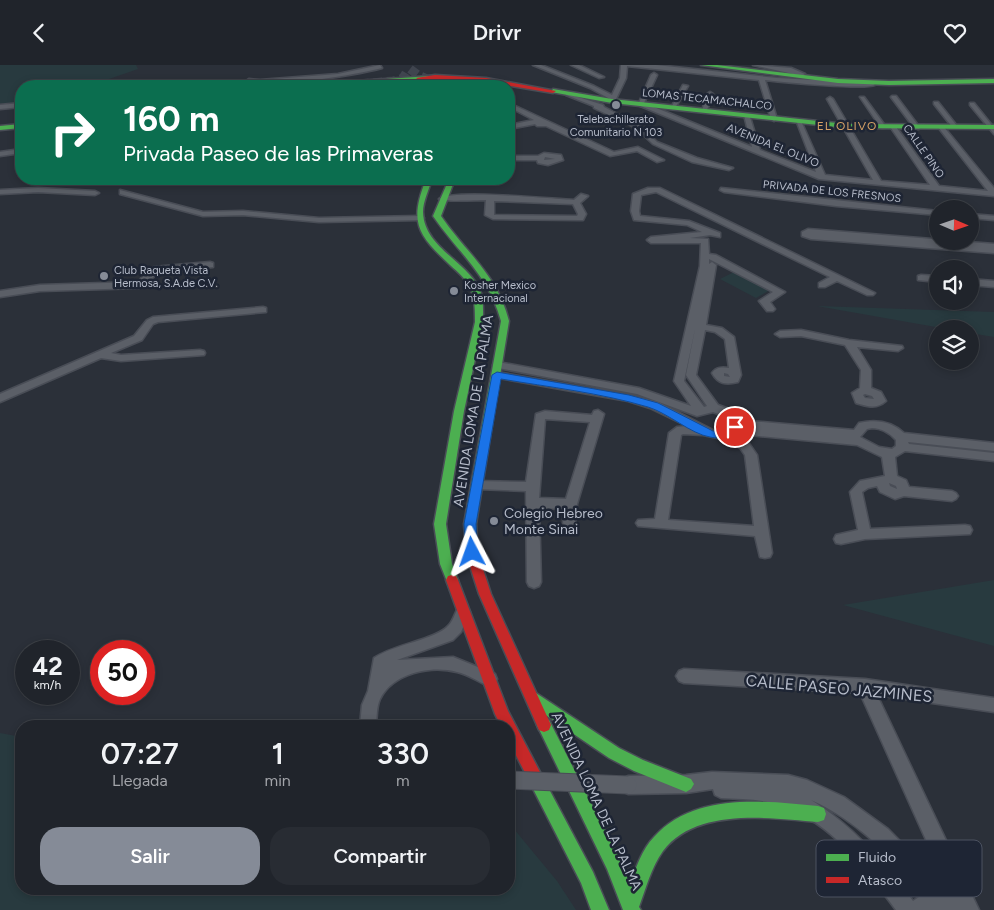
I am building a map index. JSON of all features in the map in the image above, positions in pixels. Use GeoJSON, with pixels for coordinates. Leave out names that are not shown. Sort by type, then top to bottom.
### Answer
{"type":"FeatureCollection","features":[{"type":"Feature","properties":{"kind":"main road"},"geometry":{"type":"LineString","coordinates":[[704,65],[838,81],[889,83],[994,80]]}},
{"type":"Feature","properties":{"kind":"main road"},"geometry":{"type":"LineString","coordinates":[[724,65],[796,77],[994,80]]}},
{"type":"Feature","properties":{"kind":"main road"},"geometry":{"type":"LineString","coordinates":[[411,74],[436,80]]}},
{"type":"Feature","properties":{"kind":"main road"},"geometry":{"type":"LineString","coordinates":[[395,80],[411,74],[439,80]]}},
{"type":"Feature","properties":{"kind":"main road","name":"LOMAS TECAMACHALCO"},"geometry":{"type":"LineString","coordinates":[[472,80],[488,80]]}},
{"type":"Feature","properties":{"kind":"main road","name":"LOMAS TECAMACHALCO"},"geometry":{"type":"LineString","coordinates":[[515,85],[640,104],[846,126],[993,129]]}},
{"type":"Feature","properties":{"kind":"main road"},"geometry":{"type":"LineString","coordinates":[[0,122],[15,121]]}},
{"type":"Feature","properties":{"kind":"main road"},"geometry":{"type":"LineString","coordinates":[[0,128],[15,126]]}},
{"type":"Feature","properties":{"kind":"main road"},"geometry":{"type":"LineString","coordinates":[[420,218],[423,198],[428,185]]}},
{"type":"Feature","properties":{"kind":"main road","name":"AVENIDA LOMA DE LA PALMA"},"geometry":{"type":"LineString","coordinates":[[449,185],[437,216],[445,233],[485,273],[493,284],[504,305],[505,321],[470,524],[472,552],[485,594],[532,697],[613,864],[631,908]]}},
{"type":"Feature","properties":{"kind":"main road","name":"AVENIDA LOMA DE LA PALMA"},"geometry":{"type":"LineString","coordinates":[[420,218],[432,243],[474,287],[479,308],[479,322],[459,411],[446,491],[449,520],[446,564],[505,720]]}},
{"type":"Feature","properties":{"kind":"main road"},"geometry":{"type":"LineString","coordinates":[[467,278],[473,274],[485,273]]}},
{"type":"Feature","properties":{"kind":"main road"},"geometry":{"type":"LineString","coordinates":[[446,491],[459,501],[476,490]]}},
{"type":"Feature","properties":{"kind":"main road"},"geometry":{"type":"LineString","coordinates":[[449,520],[470,524]]}},
{"type":"Feature","properties":{"kind":"main road"},"geometry":{"type":"LineString","coordinates":[[532,697],[614,753],[639,767],[686,784]]}},
{"type":"Feature","properties":{"kind":"main road","name":"AVENIDA LOMA DE LA PALMA"},"geometry":{"type":"LineString","coordinates":[[515,739],[572,847],[600,910]]}},
{"type":"Feature","properties":{"kind":"main road"},"geometry":{"type":"LineString","coordinates":[[631,908],[646,862],[660,841],[678,826],[697,816],[718,811],[780,811],[818,814]]}},
{"type":"Feature","properties":{"kind":"street"},"geometry":{"type":"LineString","coordinates":[[536,65],[592,87],[612,99],[623,78],[626,65],[647,65],[761,78],[796,77],[844,85],[884,85],[889,83]]}},
{"type":"Feature","properties":{"kind":"street"},"geometry":{"type":"LineString","coordinates":[[574,65],[601,77]]}},
{"type":"Feature","properties":{"kind":"street"},"geometry":{"type":"LineString","coordinates":[[756,65],[791,70],[796,77]]}},
{"type":"Feature","properties":{"kind":"street"},"geometry":{"type":"LineString","coordinates":[[267,80],[338,76],[380,66],[386,80]]}},
{"type":"Feature","properties":{"kind":"street"},"geometry":{"type":"LineString","coordinates":[[640,104],[654,75]]}},
{"type":"Feature","properties":{"kind":"street"},"geometry":{"type":"LineString","coordinates":[[761,78],[774,119]]}},
{"type":"Feature","properties":{"kind":"street"},"geometry":{"type":"LineString","coordinates":[[673,107],[684,86]]}},
{"type":"Feature","properties":{"kind":"street"},"geometry":{"type":"LineString","coordinates":[[568,94],[596,105],[638,127],[655,143],[695,160],[729,168]]}},
{"type":"Feature","properties":{"kind":"street"},"geometry":{"type":"LineString","coordinates":[[704,110],[710,94]]}},
{"type":"Feature","properties":{"kind":"street"},"geometry":{"type":"LineString","coordinates":[[894,97],[917,127]]}},
{"type":"Feature","properties":{"kind":"street","name":"CALLE PINO"},"geometry":{"type":"LineString","coordinates":[[862,98],[888,127],[936,188]]}},
{"type":"Feature","properties":{"kind":"street"},"geometry":{"type":"LineString","coordinates":[[830,99],[879,183]]}},
{"type":"Feature","properties":{"kind":"street"},"geometry":{"type":"LineString","coordinates":[[936,103],[955,127]]}},
{"type":"Feature","properties":{"kind":"street","name":"AVENIDA EL OLIVO"},"geometry":{"type":"LineString","coordinates":[[640,104],[822,177],[994,194]]}},
{"type":"Feature","properties":{"kind":"street"},"geometry":{"type":"LineString","coordinates":[[972,104],[993,129]]}},
{"type":"Feature","properties":{"kind":"street"},"geometry":{"type":"LineString","coordinates":[[0,107],[15,106]]}},
{"type":"Feature","properties":{"kind":"street"},"geometry":{"type":"LineString","coordinates":[[515,109],[613,154],[638,149],[660,160]]}},
{"type":"Feature","properties":{"kind":"street"},"geometry":{"type":"LineString","coordinates":[[747,115],[758,151]]}},
{"type":"Feature","properties":{"kind":"street"},"geometry":{"type":"LineString","coordinates":[[798,121],[822,177]]}},
{"type":"Feature","properties":{"kind":"street"},"geometry":{"type":"LineString","coordinates":[[515,126],[542,123]]}},
{"type":"Feature","properties":{"kind":"street"},"geometry":{"type":"LineString","coordinates":[[515,131],[528,130],[542,123]]}},
{"type":"Feature","properties":{"kind":"street"},"geometry":{"type":"LineString","coordinates":[[941,127],[994,194]]}},
{"type":"Feature","properties":{"kind":"street"},"geometry":{"type":"LineString","coordinates":[[0,154],[15,152]]}},
{"type":"Feature","properties":{"kind":"street"},"geometry":{"type":"LineString","coordinates":[[515,158],[540,158]]}},
{"type":"Feature","properties":{"kind":"street"},"geometry":{"type":"LineString","coordinates":[[713,235],[689,223],[637,218],[635,211],[637,194],[648,190],[657,190],[870,293]]}},
{"type":"Feature","properties":{"kind":"street","name":"PRIVADA DE LOS FRESNOS"},"geometry":{"type":"LineString","coordinates":[[724,190],[836,204],[929,212]]}},
{"type":"Feature","properties":{"kind":"street"},"geometry":{"type":"LineString","coordinates":[[0,191],[94,192]]}},
{"type":"Feature","properties":{"kind":"street"},"geometry":{"type":"LineString","coordinates":[[122,192],[203,214],[243,213],[319,220],[420,218]]}},
{"type":"Feature","properties":{"kind":"street"},"geometry":{"type":"LineString","coordinates":[[444,198],[462,197],[576,202],[584,196]]}},
{"type":"Feature","properties":{"kind":"street"},"geometry":{"type":"LineString","coordinates":[[490,199],[489,215],[493,217],[580,218],[582,214],[576,202]]}},
{"type":"Feature","properties":{"kind":"street"},"geometry":{"type":"LineString","coordinates":[[979,217],[994,218]]}},
{"type":"Feature","properties":{"kind":"street"},"geometry":{"type":"LineString","coordinates":[[708,259],[705,241],[651,240],[705,234],[713,235],[730,226]]}},
{"type":"Feature","properties":{"kind":"street"},"geometry":{"type":"LineString","coordinates":[[808,233],[994,249],[811,237],[805,234],[808,233]]}},
{"type":"Feature","properties":{"kind":"street"},"geometry":{"type":"LineString","coordinates":[[700,411],[687,379],[689,357],[713,235]]}},
{"type":"Feature","properties":{"kind":"street"},"geometry":{"type":"LineString","coordinates":[[708,259],[780,292],[764,301],[770,309]]}},
{"type":"Feature","properties":{"kind":"street"},"geometry":{"type":"LineString","coordinates":[[0,294],[40,289],[139,285],[158,269],[210,265]]}},
{"type":"Feature","properties":{"kind":"street"},"geometry":{"type":"LineString","coordinates":[[822,285],[837,277]]}},
{"type":"Feature","properties":{"kind":"street"},"geometry":{"type":"LineString","coordinates":[[921,278],[929,278]]}},
{"type":"Feature","properties":{"kind":"street"},"geometry":{"type":"LineString","coordinates":[[979,283],[994,284]]}},
{"type":"Feature","properties":{"kind":"street"},"geometry":{"type":"LineString","coordinates":[[0,398],[138,338],[150,322],[156,319],[263,310]]}},
{"type":"Feature","properties":{"kind":"street"},"geometry":{"type":"LineString","coordinates":[[695,327],[722,331],[727,334],[730,339],[736,375]]}},
{"type":"Feature","properties":{"kind":"street"},"geometry":{"type":"LineString","coordinates":[[780,334],[801,333],[849,343],[898,348]]}},
{"type":"Feature","properties":{"kind":"street"},"geometry":{"type":"LineString","coordinates":[[849,343],[866,370],[866,390],[857,393],[860,400],[871,404],[876,424]]}},
{"type":"Feature","properties":{"kind":"street"},"geometry":{"type":"LineString","coordinates":[[102,355],[121,358],[200,353]]}},
{"type":"Feature","properties":{"kind":"street"},"geometry":{"type":"LineString","coordinates":[[497,370],[559,376],[604,389],[654,405],[711,434],[723,435],[732,429],[858,434],[863,426],[876,424],[891,429],[902,442],[994,457]]}},
{"type":"Feature","properties":{"kind":"street"},"geometry":{"type":"LineString","coordinates":[[497,370],[536,381],[639,391],[697,412],[714,408]]}},
{"type":"Feature","properties":{"kind":"street"},"geometry":{"type":"LineString","coordinates":[[536,381],[559,376]]}},
{"type":"Feature","properties":{"kind":"street"},"geometry":{"type":"LineString","coordinates":[[687,379],[714,408],[728,413],[732,429],[751,455],[765,553]]}},
{"type":"Feature","properties":{"kind":"street"},"geometry":{"type":"LineString","coordinates":[[534,581],[532,487],[540,417],[545,415],[598,417],[571,504],[570,523]]}},
{"type":"Feature","properties":{"kind":"street"},"geometry":{"type":"LineString","coordinates":[[732,429],[860,441],[877,452],[888,453],[897,451],[902,442]]}},
{"type":"Feature","properties":{"kind":"street"},"geometry":{"type":"LineString","coordinates":[[661,524],[675,433],[681,430],[704,431]]}},
{"type":"Feature","properties":{"kind":"street"},"geometry":{"type":"LineString","coordinates":[[902,442],[994,447]]}},
{"type":"Feature","properties":{"kind":"street"},"geometry":{"type":"LineString","coordinates":[[886,480],[888,453]]}},
{"type":"Feature","properties":{"kind":"street"},"geometry":{"type":"LineString","coordinates":[[865,534],[856,492],[860,486],[869,482],[886,480],[902,483],[904,491],[952,496]]}},
{"type":"Feature","properties":{"kind":"street"},"geometry":{"type":"LineString","coordinates":[[476,490],[532,487]]}},
{"type":"Feature","properties":{"kind":"street"},"geometry":{"type":"LineString","coordinates":[[532,503],[571,504]]}},
{"type":"Feature","properties":{"kind":"street"},"geometry":{"type":"LineString","coordinates":[[643,523],[761,531]]}},
{"type":"Feature","properties":{"kind":"street"},"geometry":{"type":"LineString","coordinates":[[841,539],[865,534],[965,530]]}},
{"type":"Feature","properties":{"kind":"street"},"geometry":{"type":"LineString","coordinates":[[376,691],[379,663],[392,653],[446,637],[454,630],[463,612]]}},
{"type":"Feature","properties":{"kind":"street"},"geometry":{"type":"LineString","coordinates":[[379,663],[386,666],[451,664],[462,666],[489,679]]}},
{"type":"Feature","properties":{"kind":"street"},"geometry":{"type":"LineString","coordinates":[[368,720],[368,707],[376,691],[392,675],[410,666]]}},
{"type":"Feature","properties":{"kind":"street","name":"CALLE PASEO JAZMINES"},"geometry":{"type":"LineString","coordinates":[[684,676],[865,686],[994,705]]}},
{"type":"Feature","properties":{"kind":"street"},"geometry":{"type":"LineString","coordinates":[[865,686],[936,840]]}},
{"type":"Feature","properties":{"kind":"street"},"geometry":{"type":"LineString","coordinates":[[515,780],[628,785],[686,784],[772,794],[787,798],[818,814],[847,840]]}},
{"type":"Feature","properties":{"kind":"street"},"geometry":{"type":"LineString","coordinates":[[686,784],[712,780],[788,785],[824,796],[858,816],[887,840]]}},
{"type":"Feature","properties":{"kind":"street"},"geometry":{"type":"LineString","coordinates":[[898,897],[908,910]]}},
{"type":"Feature","properties":{"kind":"street"},"geometry":{"type":"LineString","coordinates":[[962,897],[968,909]]}},
{"type":"Feature","properties":{"kind":"street"},"geometry":{"type":"LineString","coordinates":[[919,910],[930,900],[944,899],[968,909]]}},
{"type":"Feature","properties":{"kind":"shaded area"},"geometry":{"type":"Polygon","coordinates":[[[0,65],[136,65],[138,69],[106,80],[15,80],[15,103],[0,104],[0,65]]]}},
{"type":"Feature","properties":{"kind":"shaded area"},"geometry":{"type":"Polygon","coordinates":[[[734,272],[770,290],[756,298],[720,279],[734,272]]]}},
{"type":"Feature","properties":{"kind":"shaded area"},"geometry":{"type":"Polygon","coordinates":[[[817,306],[994,312],[994,337],[979,334],[979,320],[929,320],[929,326],[817,306]]]}},
{"type":"Feature","properties":{"kind":"shaded area"},"geometry":{"type":"Polygon","coordinates":[[[994,580],[994,646],[843,605],[994,580]]]}},
{"type":"Feature","properties":{"kind":"shaded area"},"geometry":{"type":"Polygon","coordinates":[[[0,733],[15,736],[15,895],[515,895],[515,830],[557,881],[576,910],[0,910],[0,733]]]}},
{"type":"Feature","properties":{"kind":"tunnel"},"geometry":{"type":"LineString","coordinates":[[410,69],[429,80]]}},
{"type":"Feature","properties":{"kind":"tunnel"},"geometry":{"type":"LineString","coordinates":[[396,80],[403,78],[406,73]]}},
{"type":"Feature","properties":{"kind":"traffic: fast"},"geometry":{"type":"LineString","coordinates":[[704,65],[838,81],[889,83],[994,81]]}},
{"type":"Feature","properties":{"kind":"traffic: fast"},"geometry":{"type":"LineString","coordinates":[[401,80],[430,78]]}},
{"type":"Feature","properties":{"kind":"traffic: fast"},"geometry":{"type":"LineString","coordinates":[[553,91],[612,101],[846,126],[994,127]]}},
{"type":"Feature","properties":{"kind":"traffic: fast"},"geometry":{"type":"LineString","coordinates":[[0,128],[15,127]]}},
{"type":"Feature","properties":{"kind":"traffic: fast"},"geometry":{"type":"LineString","coordinates":[[427,185],[420,207],[423,228],[435,246],[468,278],[476,291],[479,309],[479,322],[459,411],[440,524],[446,564],[452,580]]}},
{"type":"Feature","properties":{"kind":"traffic: fast"},"geometry":{"type":"LineString","coordinates":[[450,185],[437,216],[446,230],[486,277],[494,290],[505,321],[470,524],[472,552],[475,563]]}},
{"type":"Feature","properties":{"kind":"traffic: fast"},"geometry":{"type":"LineString","coordinates":[[533,698],[614,753],[639,766],[686,784]]}},
{"type":"Feature","properties":{"kind":"traffic: fast"},"geometry":{"type":"LineString","coordinates":[[544,725],[613,864],[632,910]]}},
{"type":"Feature","properties":{"kind":"traffic: fast"},"geometry":{"type":"LineString","coordinates":[[536,779],[587,878],[600,910]]}},
{"type":"Feature","properties":{"kind":"traffic: fast"},"geometry":{"type":"LineString","coordinates":[[631,906],[646,866],[659,843],[673,829],[691,820],[711,814],[733,811],[756,810],[818,814]]}},
{"type":"Feature","properties":{"kind":"traffic: jam"},"geometry":{"type":"LineString","coordinates":[[419,78],[451,77],[486,80]]}},
{"type":"Feature","properties":{"kind":"traffic: jam"},"geometry":{"type":"LineString","coordinates":[[515,84],[553,91]]}},
{"type":"Feature","properties":{"kind":"traffic: jam"},"geometry":{"type":"LineString","coordinates":[[475,563],[485,594],[544,725]]}},
{"type":"Feature","properties":{"kind":"traffic: jam"},"geometry":{"type":"LineString","coordinates":[[452,580],[505,720]]}},
{"type":"Feature","properties":{"kind":"traffic: jam"},"geometry":{"type":"LineString","coordinates":[[515,739],[536,779]]}},
{"type":"Feature","properties":{"kind":"place","name":"Telebachillerato Comunitario N 103"},"geometry":{"type":"Point","coordinates":[616,105]}},
{"type":"Feature","properties":{"kind":"place","name":"Club Raqueta Vista Hermosa, S.A.de C.V."},"geometry":{"type":"Point","coordinates":[104,276]}},
{"type":"Feature","properties":{"kind":"place","name":"Kosher Mexico Internacional"},"geometry":{"type":"Point","coordinates":[454,291]}},
{"type":"Feature","properties":{"kind":"place","name":"Colegio Hebreo Monte Sinai"},"geometry":{"type":"Point","coordinates":[494,521]}},
{"type":"Feature","properties":{"kind":"district","name":"EL OLIVO"},"geometry":{"type":"Point","coordinates":[847,126]}},
{"type":"Feature","properties":{"kind":"route"},"geometry":{"type":"LineString","coordinates":[[472,552],[470,524],[497,375],[654,405],[711,434],[723,435],[735,427]]}}]}
